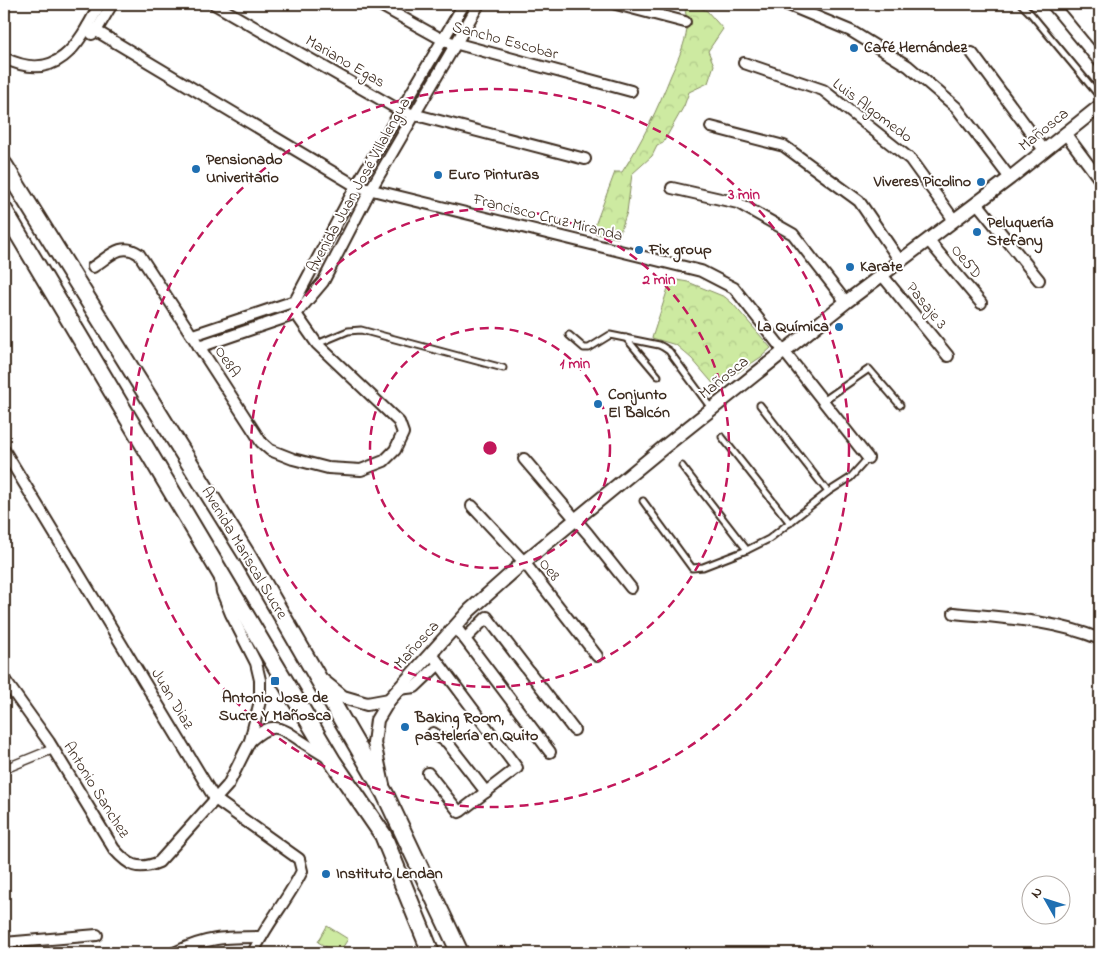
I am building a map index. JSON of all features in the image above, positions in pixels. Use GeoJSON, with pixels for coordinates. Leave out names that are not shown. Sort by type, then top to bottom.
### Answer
{"type":"FeatureCollection","features":[{"type":"Feature","properties":{"kind":"main road","name":"Avenida Mariscal Sucre"},"geometry":{"type":"LineString","coordinates":[[4,165],[248,558],[385,794],[460,953]]}},
{"type":"Feature","properties":{"kind":"main road","name":"Avenida Mariscal Sucre"},"geometry":{"type":"LineString","coordinates":[[4,210],[334,762],[383,835],[431,953]]}},
{"type":"Feature","properties":{"kind":"street"},"geometry":{"type":"LineString","coordinates":[[92,29],[100,4]]}},
{"type":"Feature","properties":{"kind":"street"},"geometry":{"type":"LineString","coordinates":[[4,58],[24,65],[42,65],[59,60],[92,29],[112,4]]}},
{"type":"Feature","properties":{"kind":"street","name":"Mariano Egas"},"geometry":{"type":"LineString","coordinates":[[214,4],[401,111],[584,159]]}},
{"type":"Feature","properties":{"kind":"street","name":"Sancho Escobar"},"geometry":{"type":"LineString","coordinates":[[378,4],[443,40],[630,91]]}},
{"type":"Feature","properties":{"kind":"street","name":"Avenida Juan José Villalengua"},"geometry":{"type":"LineString","coordinates":[[295,301],[356,186],[464,4]]}},
{"type":"Feature","properties":{"kind":"street","name":"Avenida Juan José Villalengua"},"geometry":{"type":"LineString","coordinates":[[296,314],[324,282],[371,189],[416,115],[479,4]]}},
{"type":"Feature","properties":{"kind":"street"},"geometry":{"type":"LineString","coordinates":[[616,4],[685,22]]}},
{"type":"Feature","properties":{"kind":"street"},"geometry":{"type":"LineString","coordinates":[[786,4],[851,31],[908,66],[956,107],[1010,178]]}},
{"type":"Feature","properties":{"kind":"street"},"geometry":{"type":"LineString","coordinates":[[1052,4],[1100,62]]}},
{"type":"Feature","properties":{"kind":"street","name":"Francisco Cruz Miranda"},"geometry":{"type":"LineString","coordinates":[[92,29],[356,186],[701,271],[734,288],[868,458]]}},
{"type":"Feature","properties":{"kind":"street"},"geometry":{"type":"LineString","coordinates":[[972,53],[1044,150]]}},
{"type":"Feature","properties":{"kind":"street","name":"Luis Algomedo"},"geometry":{"type":"LineString","coordinates":[[744,63],[823,90],[910,159],[954,220]]}},
{"type":"Feature","properties":{"kind":"street","name":"Mañosca"},"geometry":{"type":"LineString","coordinates":[[385,794],[374,743],[377,720],[389,700],[470,610],[524,562],[712,409],[846,302],[1010,178],[1100,106]]}},
{"type":"Feature","properties":{"kind":"street"},"geometry":{"type":"LineString","coordinates":[[711,127],[784,146],[859,202],[900,261]]}},
{"type":"Feature","properties":{"kind":"street"},"geometry":{"type":"LineString","coordinates":[[1065,133],[1100,180]]}},
{"type":"Feature","properties":{"kind":"street"},"geometry":{"type":"LineString","coordinates":[[672,188],[738,203],[793,234],[846,302]]}},
{"type":"Feature","properties":{"kind":"street"},"geometry":{"type":"LineString","coordinates":[[977,203],[1039,280]]}},
{"type":"Feature","properties":{"kind":"street"},"geometry":{"type":"LineString","coordinates":[[4,222],[18,233]]}},
{"type":"Feature","properties":{"kind":"street","name":"Oe5D"},"geometry":{"type":"LineString","coordinates":[[928,240],[981,303]]}},
{"type":"Feature","properties":{"kind":"street","name":"Oe8A"},"geometry":{"type":"LineString","coordinates":[[93,267],[122,248],[131,248],[139,254],[261,442],[270,450],[293,459],[328,468],[361,470],[384,461],[395,450],[402,433],[399,422],[317,344]]}},
{"type":"Feature","properties":{"kind":"street","name":"Pasaje 3"},"geometry":{"type":"LineString","coordinates":[[882,275],[948,356]]}},
{"type":"Feature","properties":{"kind":"street"},"geometry":{"type":"LineString","coordinates":[[193,335],[295,301],[296,314],[317,344]]}},
{"type":"Feature","properties":{"kind":"street"},"geometry":{"type":"LineString","coordinates":[[199,347],[296,314]]}},
{"type":"Feature","properties":{"kind":"street","name":"Juan Diaz"},"geometry":{"type":"LineString","coordinates":[[4,450],[216,799],[299,859],[302,871],[293,889],[260,936],[253,953]]}},
{"type":"Feature","properties":{"kind":"street"},"geometry":{"type":"LineString","coordinates":[[524,459],[631,588]]}},
{"type":"Feature","properties":{"kind":"street","name":"Oe8"},"geometry":{"type":"LineString","coordinates":[[472,506],[524,562],[597,656]]}},
{"type":"Feature","properties":{"kind":"street","name":"Antonio Sanchez"},"geometry":{"type":"LineString","coordinates":[[4,679],[53,749],[114,850],[134,866],[148,867],[160,862],[228,785],[250,741],[260,702],[260,680],[256,663],[222,592],[218,568]]}},
{"type":"Feature","properties":{"kind":"street"},"geometry":{"type":"LineString","coordinates":[[954,613],[1051,624],[1100,639]]}},
{"type":"Feature","properties":{"kind":"street"},"geometry":{"type":"LineString","coordinates":[[465,639],[488,617],[574,730]]}},
{"type":"Feature","properties":{"kind":"street"},"geometry":{"type":"LineString","coordinates":[[455,626],[550,752]]}},
{"type":"Feature","properties":{"kind":"street"},"geometry":{"type":"LineString","coordinates":[[428,772],[459,812],[516,770],[517,766],[431,653]]}},
{"type":"Feature","properties":{"kind":"street"},"geometry":{"type":"LineString","coordinates":[[399,689],[415,687],[439,664]]}},
{"type":"Feature","properties":{"kind":"street"},"geometry":{"type":"LineString","coordinates":[[316,676],[343,697],[366,704],[389,700]]}},
{"type":"Feature","properties":{"kind":"street"},"geometry":{"type":"LineString","coordinates":[[250,741],[261,732],[270,728],[279,728],[287,730],[334,762]]}},
{"type":"Feature","properties":{"kind":"street"},"geometry":{"type":"LineString","coordinates":[[433,732],[447,742],[486,792]]}},
{"type":"Feature","properties":{"kind":"street"},"geometry":{"type":"LineString","coordinates":[[4,769],[53,749]]}},
{"type":"Feature","properties":{"kind":"street"},"geometry":{"type":"LineString","coordinates":[[4,942],[97,935]]}},
{"type":"Feature","properties":{"kind":"street"},"geometry":{"type":"LineString","coordinates":[[174,953],[194,943],[220,937],[260,936]]}},
{"type":"Feature","properties":{"kind":"lane"},"geometry":{"type":"LineString","coordinates":[[1021,4],[1100,97]]}},
{"type":"Feature","properties":{"kind":"lane"},"geometry":{"type":"LineString","coordinates":[[317,344],[348,331],[361,330],[503,368]]}},
{"type":"Feature","properties":{"kind":"lane"},"geometry":{"type":"LineString","coordinates":[[570,335],[584,348],[589,348],[610,335],[659,344],[669,351],[712,409]]}},
{"type":"Feature","properties":{"kind":"lane"},"geometry":{"type":"LineString","coordinates":[[626,338],[658,376]]}},
{"type":"Feature","properties":{"kind":"lane"},"geometry":{"type":"LineString","coordinates":[[823,401],[869,369],[900,405]]}},
{"type":"Feature","properties":{"kind":"lane"},"geometry":{"type":"LineString","coordinates":[[760,405],[828,492]]}},
{"type":"Feature","properties":{"kind":"lane"},"geometry":{"type":"LineString","coordinates":[[722,436],[790,523]]}},
{"type":"Feature","properties":{"kind":"lane"},"geometry":{"type":"LineString","coordinates":[[643,501],[692,568],[703,566],[747,550],[769,539],[828,492],[850,478],[868,458]]}},
{"type":"Feature","properties":{"kind":"lane"},"geometry":{"type":"LineString","coordinates":[[682,466],[747,550]]}},
{"type":"Feature","properties":{"kind":"green space"},"geometry":{"type":"Polygon","coordinates":[[[684,4],[700,4],[699,7],[707,11],[723,29],[708,51],[714,65],[708,83],[689,92],[684,106],[663,143],[657,146],[652,156],[632,174],[627,212],[618,238],[596,234],[594,228],[615,172],[622,172],[643,137],[680,55],[687,31],[684,4]]]}},
{"type":"Feature","properties":{"kind":"green space"},"geometry":{"type":"Polygon","coordinates":[[[671,279],[688,282],[725,297],[771,348],[761,357],[716,387],[692,359],[676,345],[652,338],[671,279]]]}},
{"type":"Feature","properties":{"kind":"green space"},"geometry":{"type":"Polygon","coordinates":[[[327,926],[348,939],[339,953],[318,942],[327,926]]]}},
{"type":"Feature","properties":{"kind":"place","name":"Café Hernández"},"geometry":{"type":"Point","coordinates":[854,48]}},
{"type":"Feature","properties":{"kind":"place","name":"Pensionado Univeritario"},"geometry":{"type":"Point","coordinates":[196,169]}},
{"type":"Feature","properties":{"kind":"place","name":"Euro Pinturas"},"geometry":{"type":"Point","coordinates":[438,175]}},
{"type":"Feature","properties":{"kind":"place","name":"Viveres Picolino"},"geometry":{"type":"Point","coordinates":[981,182]}},
{"type":"Feature","properties":{"kind":"place","name":"Peluquería Stefany"},"geometry":{"type":"Point","coordinates":[977,232]}},
{"type":"Feature","properties":{"kind":"place","name":"Fix group"},"geometry":{"type":"Point","coordinates":[639,250]}},
{"type":"Feature","properties":{"kind":"place","name":"Karate"},"geometry":{"type":"Point","coordinates":[850,267]}},
{"type":"Feature","properties":{"kind":"place","name":"La Química"},"geometry":{"type":"Point","coordinates":[839,327]}},
{"type":"Feature","properties":{"kind":"place","name":"Conjunto El Balcón"},"geometry":{"type":"Point","coordinates":[598,404]}},
{"type":"Feature","properties":{"kind":"place","name":"Antonio Jose de Sucre Y Mañosca"},"geometry":{"type":"Point","coordinates":[275,681]}},
{"type":"Feature","properties":{"kind":"place","name":"Baking Room, pastelería en Quito"},"geometry":{"type":"Point","coordinates":[405,727]}},
{"type":"Feature","properties":{"kind":"place","name":"Instituto Lendan"},"geometry":{"type":"Point","coordinates":[326,874]}}]}
